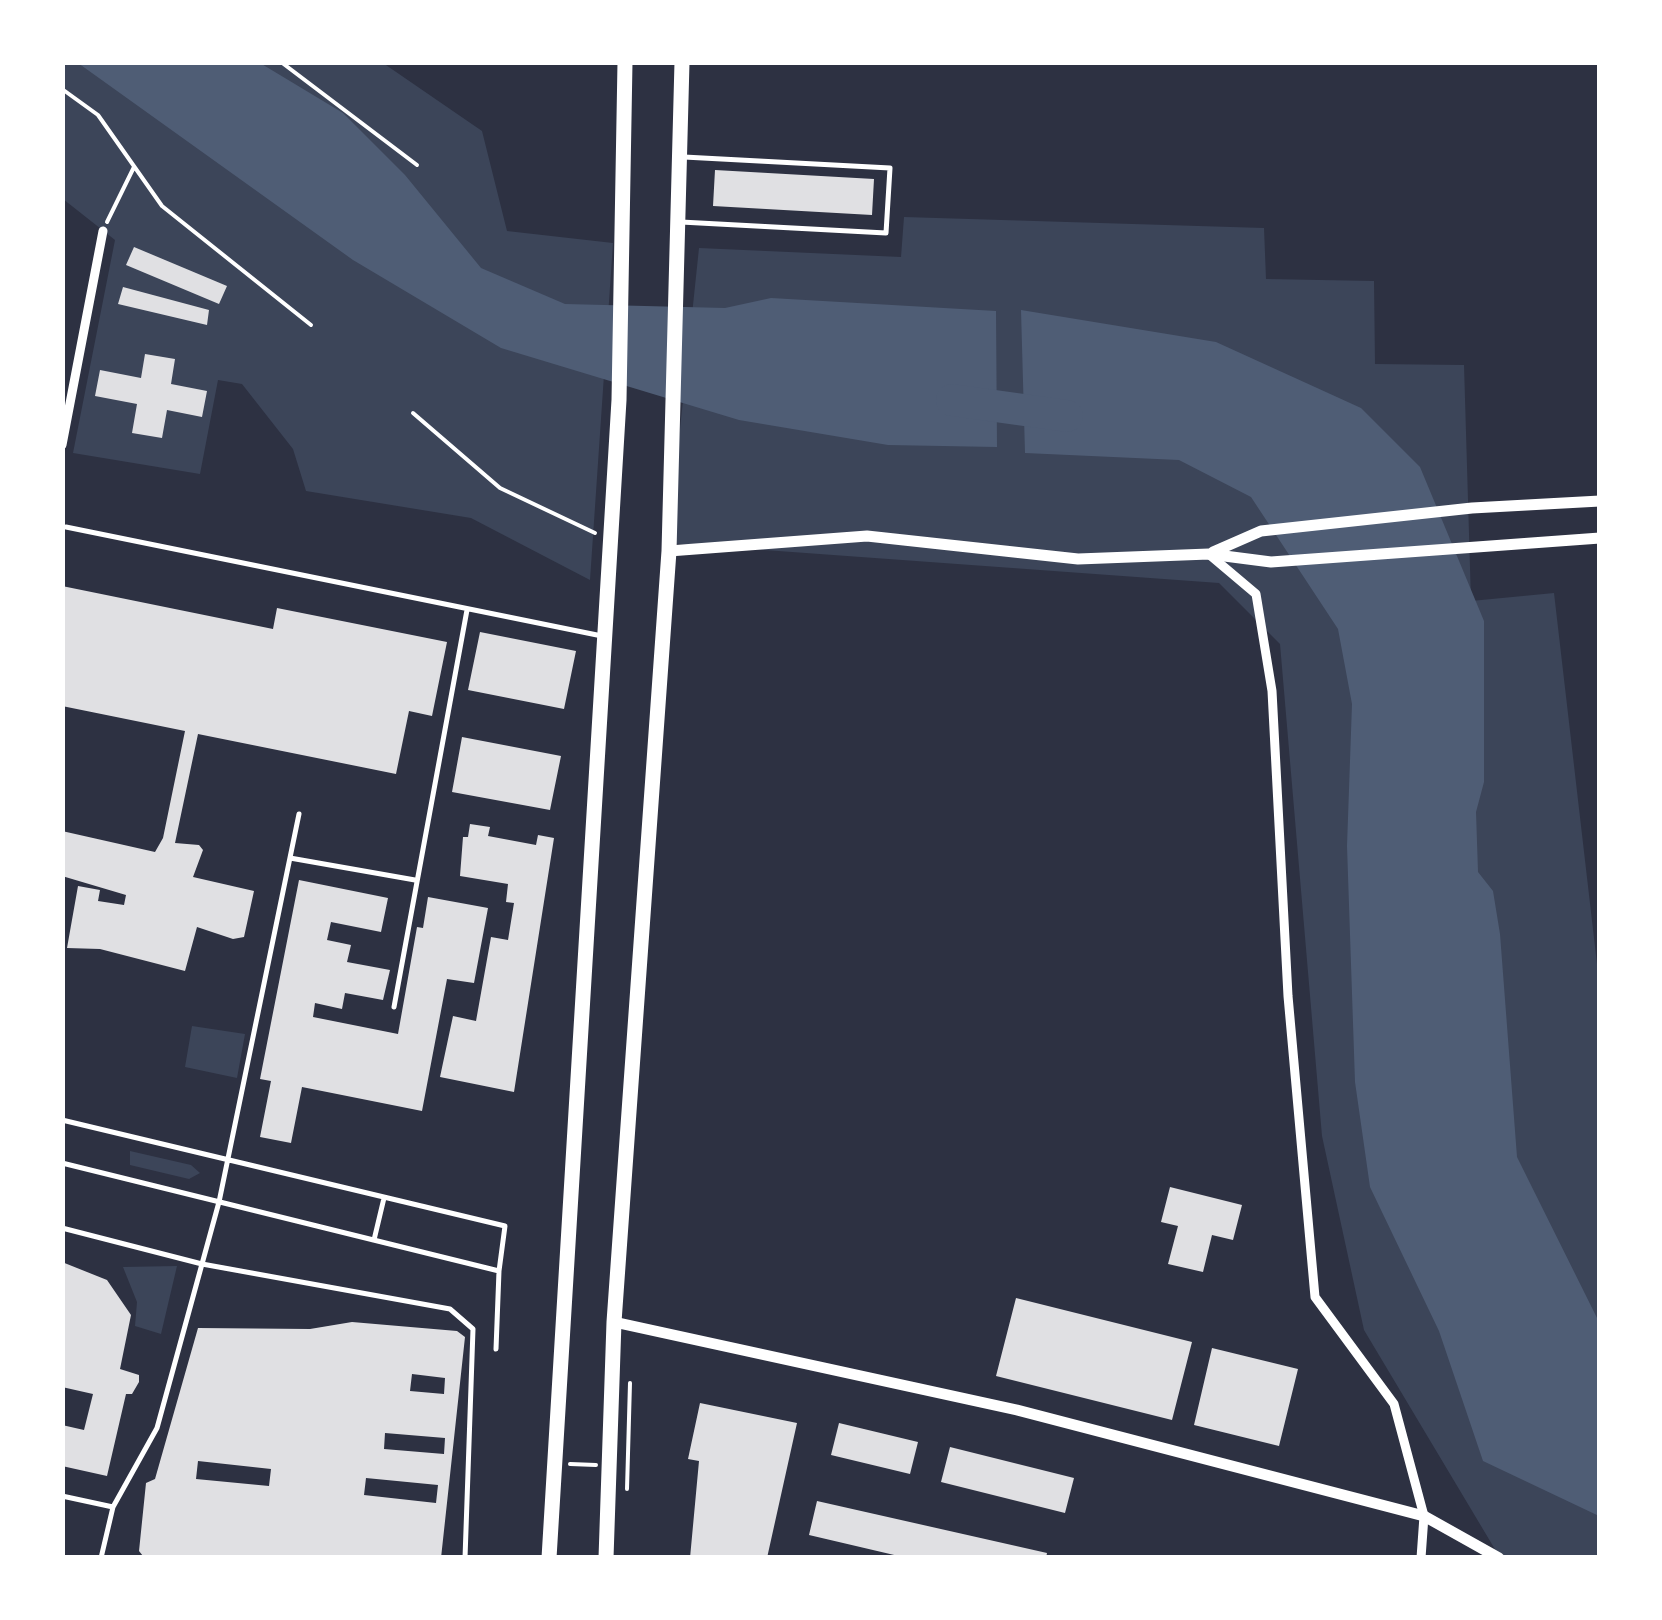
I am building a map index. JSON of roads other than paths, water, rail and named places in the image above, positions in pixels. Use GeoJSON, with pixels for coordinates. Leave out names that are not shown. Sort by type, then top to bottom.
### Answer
{"type":"FeatureCollection","features":[{"type":"Feature","properties":{"kind":"main road"},"geometry":{"type":"LineString","coordinates":[[549,1558],[619,400],[625,62]]}},
{"type":"Feature","properties":{"kind":"main road"},"geometry":{"type":"LineString","coordinates":[[606,1558],[614,1322],[669,550],[680,268],[682,62]]}},
{"type":"Feature","properties":{"kind":"street"},"geometry":{"type":"LineString","coordinates":[[62,445],[103,230]]}},
{"type":"Feature","properties":{"kind":"street"},"geometry":{"type":"LineString","coordinates":[[1209,554],[1262,531],[1472,508],[1600,501]]}},
{"type":"Feature","properties":{"kind":"street"},"geometry":{"type":"LineString","coordinates":[[669,550],[867,536],[1078,559],[1209,554],[1271,562],[1474,544],[1600,538]]}},
{"type":"Feature","properties":{"kind":"street"},"geometry":{"type":"LineString","coordinates":[[1209,554],[1256,594],[1272,691],[1288,996],[1315,1297],[1394,1404],[1424,1516],[1420,1558]]}},
{"type":"Feature","properties":{"kind":"street"},"geometry":{"type":"LineString","coordinates":[[614,1322],[1017,1410],[1424,1516],[1498,1558]]}},
{"type":"Feature","properties":{"kind":"lane"},"geometry":{"type":"LineString","coordinates":[[680,222],[886,234],[890,168],[682,157]]}},
{"type":"Feature","properties":{"kind":"lane"},"geometry":{"type":"LineString","coordinates":[[66,527],[605,637]]}},
{"type":"Feature","properties":{"kind":"lane"},"geometry":{"type":"LineString","coordinates":[[394,1007],[467,610]]}},
{"type":"Feature","properties":{"kind":"lane"},"geometry":{"type":"LineString","coordinates":[[101,1558],[114,1507],[157,1428],[219,1202],[298,814]]}},
{"type":"Feature","properties":{"kind":"lane"},"geometry":{"type":"LineString","coordinates":[[290,858],[416,880]]}},
{"type":"Feature","properties":{"kind":"lane"},"geometry":{"type":"LineString","coordinates":[[62,1120],[505,1226],[496,1349]]}},
{"type":"Feature","properties":{"kind":"lane"},"geometry":{"type":"LineString","coordinates":[[62,1163],[499,1272]]}},
{"type":"Feature","properties":{"kind":"lane"},"geometry":{"type":"LineString","coordinates":[[374,1240],[384,1198]]}},
{"type":"Feature","properties":{"kind":"lane"},"geometry":{"type":"LineString","coordinates":[[62,1228],[202,1264],[450,1309],[473,1329],[464,1558]]}},
{"type":"Feature","properties":{"kind":"lane"},"geometry":{"type":"LineString","coordinates":[[62,1496],[114,1507]]}},
{"type":"Feature","properties":{"kind":"waterway"},"geometry":{"type":"LineString","coordinates":[[952,400],[1067,416]]}}]}
